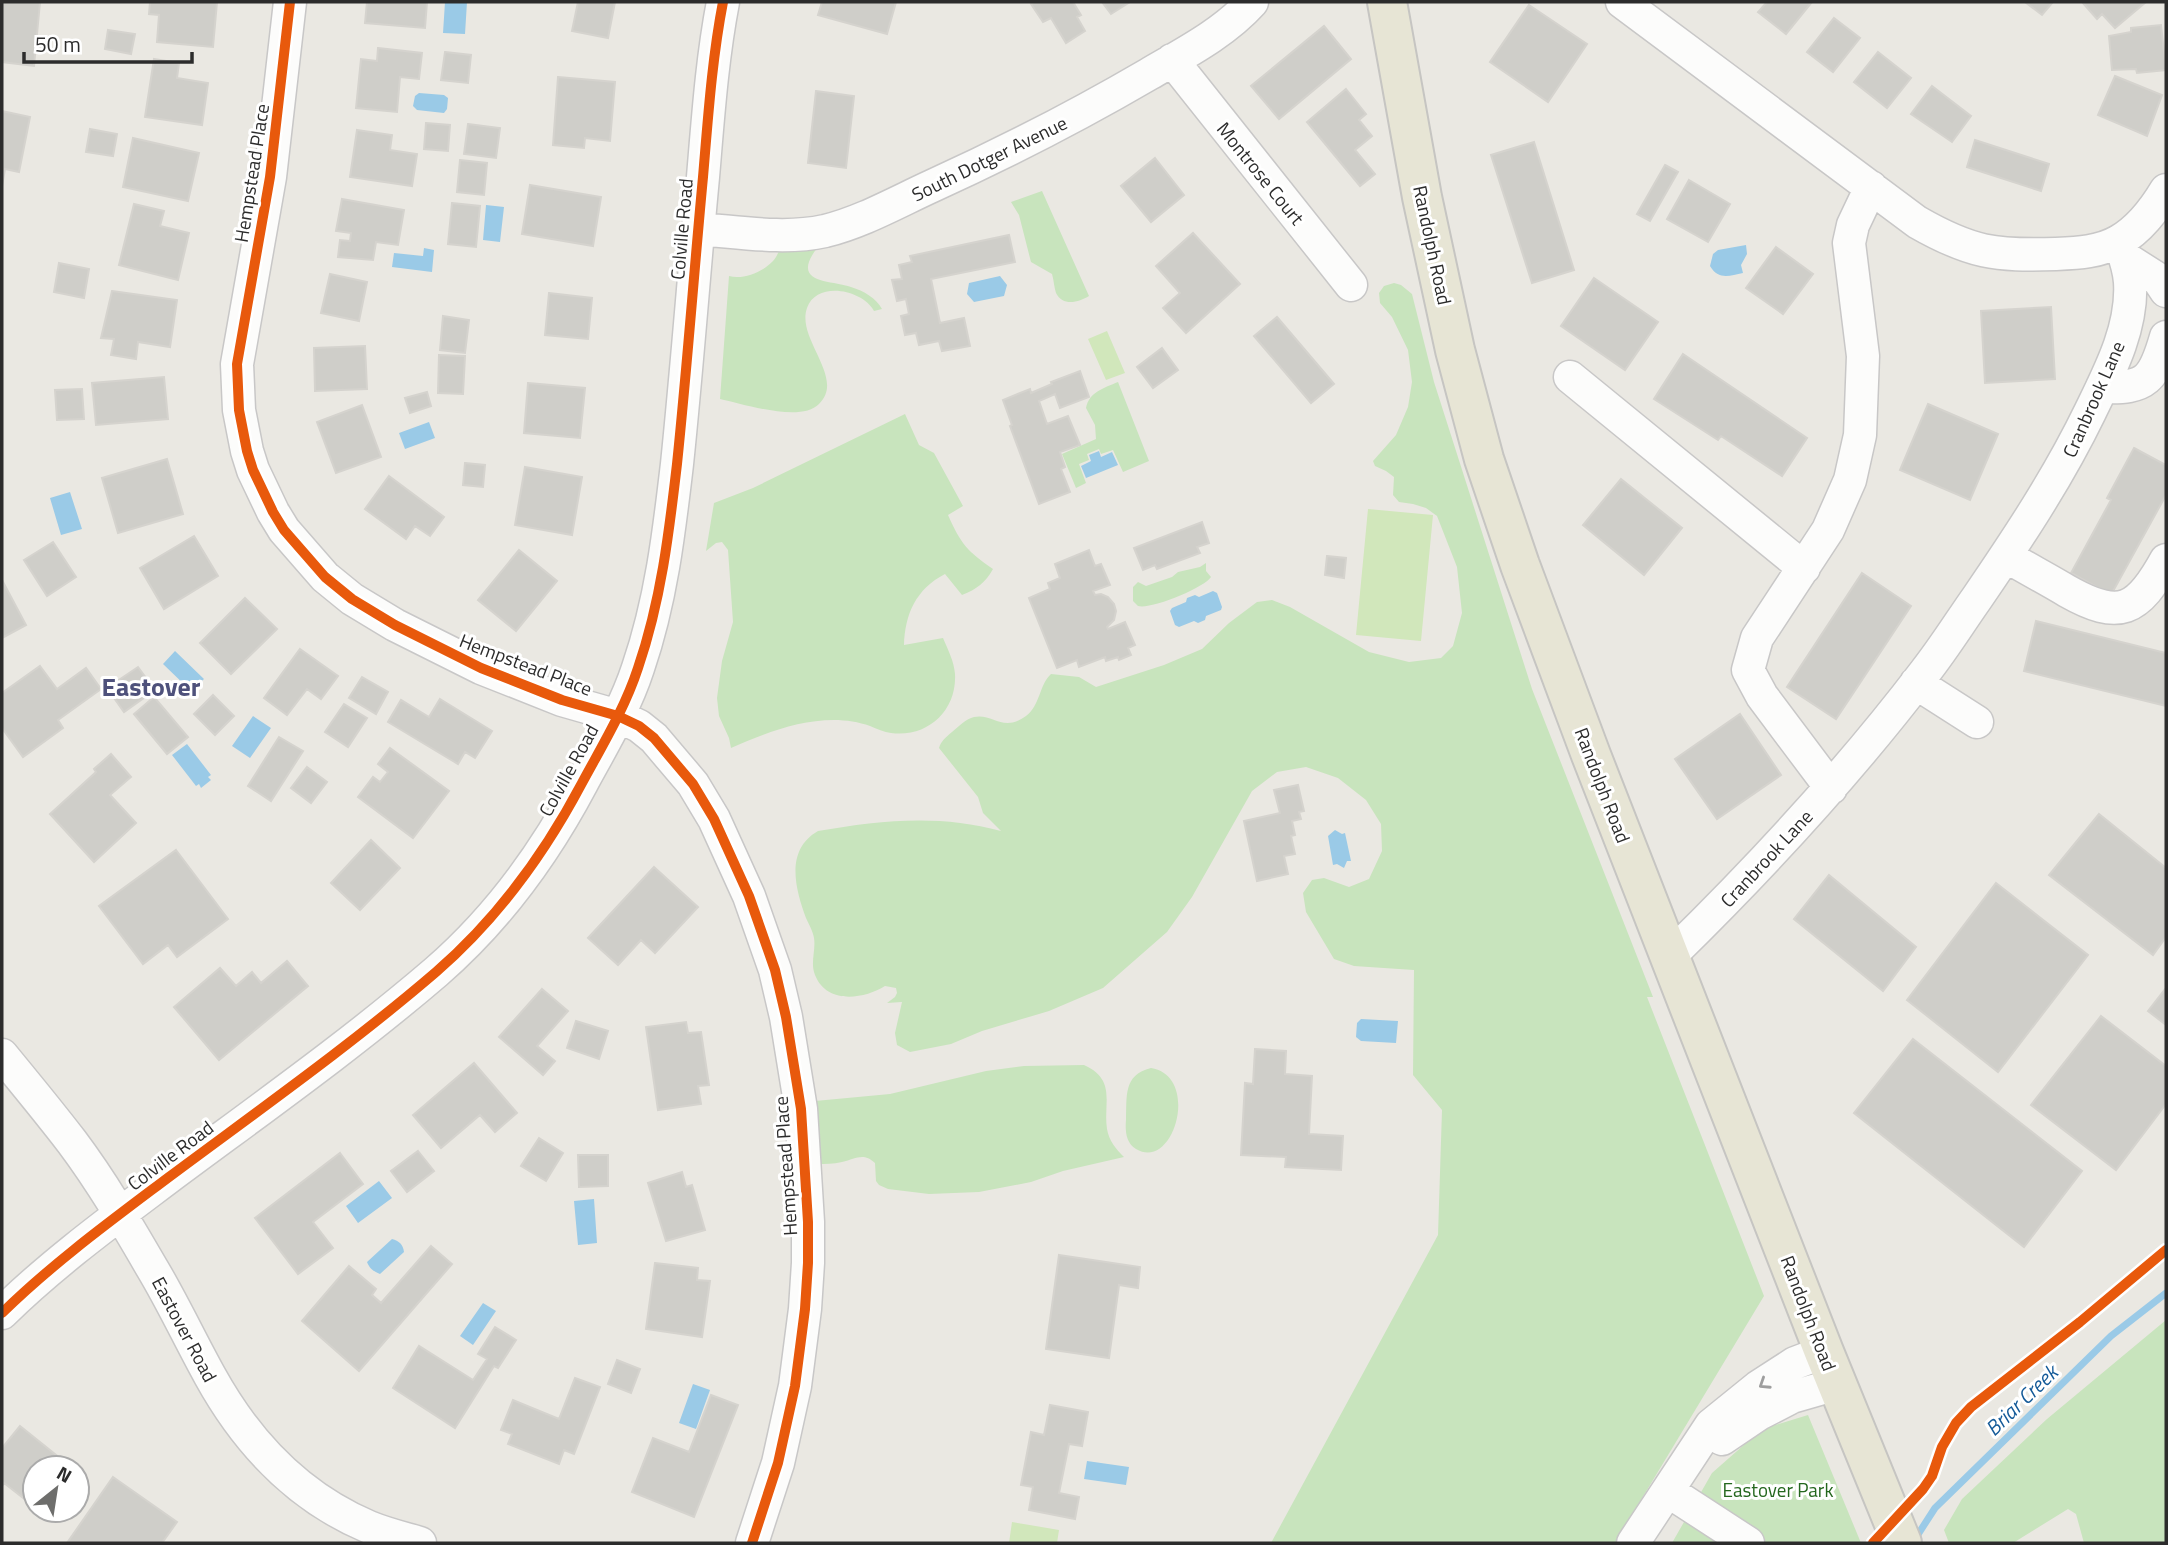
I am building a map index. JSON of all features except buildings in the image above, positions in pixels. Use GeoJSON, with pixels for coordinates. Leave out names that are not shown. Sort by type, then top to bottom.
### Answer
{"type":"FeatureCollection","features":[{"type":"Feature","properties":{"kind":"main road","name":"Randolph Road"},"geometry":{"type":"LineString","coordinates":[[1387,2],[1422,197],[1455,350],[1484,459],[1520,565],[1591,755],[1902,1543]]}},
{"type":"Feature","properties":{"kind":"street","name":"Hempstead Place"},"geometry":{"type":"LineString","coordinates":[[290,2],[271,177],[237,364],[239,410],[253,470],[273,512],[310,562],[352,599],[403,630],[481,668],[562,700],[618,716],[639,726],[654,738],[694,784],[714,819],[763,934],[775,970],[789,1035],[804,1139],[808,1222],[806,1298],[795,1387],[778,1463],[752,1543]]}},
{"type":"Feature","properties":{"kind":"street","name":"Colville Road"},"geometry":{"type":"LineString","coordinates":[[2,1314],[19,1296],[120,1214],[344,1047],[461,948],[506,899],[557,827],[618,716],[638,671],[664,573],[682,412],[708,113],[723,2]]}},
{"type":"Feature","properties":{"kind":"street","name":"South Dotger Avenue"},"geometry":{"type":"LineString","coordinates":[[698,229],[774,235],[808,234],[860,219],[1009,151],[1080,114],[1223,29],[1252,2]]}},
{"type":"Feature","properties":{"kind":"street"},"geometry":{"type":"LineString","coordinates":[[1622,2],[1927,228],[1947,239],[1981,251],[2010,255],[2122,249],[2158,279],[2166,291]]}},
{"type":"Feature","properties":{"kind":"street","name":"Montrose Court"},"geometry":{"type":"LineString","coordinates":[[1172,60],[1350,285]]}},
{"type":"Feature","properties":{"kind":"street"},"geometry":{"type":"LineString","coordinates":[[1831,788],[1762,696],[1748,670],[1757,638],[1828,530],[1850,480],[1860,435],[1863,356],[1849,243],[1853,225],[1871,187]]}},
{"type":"Feature","properties":{"kind":"street"},"geometry":{"type":"LineString","coordinates":[[2122,249],[2166,190]]}},
{"type":"Feature","properties":{"kind":"street","name":"Cranbrook Lane"},"geometry":{"type":"LineString","coordinates":[[1671,955],[1754,873],[1831,788],[1916,683],[2006,556],[2067,459],[2120,345],[2128,308],[2130,282],[2122,249]]}},
{"type":"Feature","properties":{"kind":"street"},"geometry":{"type":"LineString","coordinates":[[2102,387],[2126,388],[2141,384],[2158,365],[2166,337]]}},
{"type":"Feature","properties":{"kind":"street"},"geometry":{"type":"LineString","coordinates":[[1570,377],[1804,568]]}},
{"type":"Feature","properties":{"kind":"street"},"geometry":{"type":"LineString","coordinates":[[2006,556],[2088,603],[2114,609],[2137,600],[2146,592],[2166,560]]}},
{"type":"Feature","properties":{"kind":"street"},"geometry":{"type":"LineString","coordinates":[[1916,683],[1977,722]]}},
{"type":"Feature","properties":{"kind":"street","name":"Eastover Road"},"geometry":{"type":"LineString","coordinates":[[2,1055],[72,1143],[120,1214],[242,1428],[270,1460],[301,1488],[337,1511],[371,1527],[420,1543]]}},
{"type":"Feature","properties":{"kind":"street"},"geometry":{"type":"LineString","coordinates":[[1633,1543],[1695,1449],[1719,1441],[1759,1414],[1792,1397],[1831,1368]]}},
{"type":"Feature","properties":{"kind":"street"},"geometry":{"type":"LineString","coordinates":[[1668,1491],[1748,1543]]}},
{"type":"Feature","properties":{"kind":"green space"},"geometry":{"type":"Polygon","coordinates":[[[1042,191],[1089,296],[1081,300],[1067,302],[1059,297],[1052,274],[1031,262],[1019,215],[1011,202],[1042,191]]]}},
{"type":"Feature","properties":{"kind":"green space"},"geometry":{"type":"Polygon","coordinates":[[[782,245],[817,248],[810,260],[810,274],[824,281],[860,291],[873,298],[882,309],[874,311],[860,298],[840,291],[830,291],[812,299],[805,320],[824,370],[826,394],[819,404],[799,412],[757,408],[720,399],[729,276],[746,276],[764,269],[782,245]]]}},
{"type":"Feature","properties":{"kind":"green space"},"geometry":{"type":"Polygon","coordinates":[[[1394,283],[1412,294],[1434,382],[1532,689],[1653,997],[1647,997],[1764,1296],[1615,1543],[1271,1543],[1438,1235],[1442,1110],[1413,1075],[1414,970],[1354,966],[1334,959],[1306,912],[1303,893],[1312,880],[1324,878],[1349,887],[1369,879],[1382,851],[1381,824],[1366,800],[1338,778],[1306,767],[1277,772],[1252,791],[1192,897],[1167,932],[1103,988],[1049,1011],[982,1031],[951,1044],[910,1052],[897,1045],[895,1033],[902,1002],[887,1003],[895,997],[896,988],[885,986],[867,994],[847,997],[828,991],[821,985],[814,970],[813,935],[796,882],[797,859],[801,848],[818,831],[910,820],[955,822],[1001,831],[983,813],[978,797],[939,748],[946,737],[971,718],[981,717],[1011,723],[1026,716],[1034,707],[1051,674],[1079,677],[1096,687],[1164,665],[1202,649],[1229,623],[1257,602],[1272,600],[1290,607],[1369,652],[1409,662],[1441,658],[1453,646],[1462,613],[1457,567],[1437,516],[1426,508],[1399,502],[1393,495],[1394,477],[1375,466],[1373,461],[1396,435],[1408,407],[1412,382],[1408,350],[1392,317],[1380,303],[1379,293],[1384,286],[1394,283]]]}},
{"type":"Feature","properties":{"kind":"green space"},"geometry":{"type":"Polygon","coordinates":[[[1107,331],[1125,373],[1106,380],[1088,339],[1107,331]]]}},
{"type":"Feature","properties":{"kind":"green space"},"geometry":{"type":"Polygon","coordinates":[[[1118,382],[1149,461],[1123,472],[1113,450],[1101,454],[1099,449],[1087,454],[1089,460],[1079,464],[1086,483],[1076,488],[1062,454],[1096,439],[1095,425],[1086,408],[1090,398],[1098,391],[1118,382]]]}},
{"type":"Feature","properties":{"kind":"green space"},"geometry":{"type":"Polygon","coordinates":[[[905,414],[919,445],[934,453],[963,506],[948,515],[957,533],[971,552],[993,569],[980,585],[962,595],[945,574],[926,587],[910,613],[904,645],[943,638],[955,674],[951,700],[937,719],[916,731],[891,733],[839,720],[807,722],[731,748],[719,716],[717,698],[722,661],[733,622],[728,550],[722,542],[706,551],[714,503],[753,488],[905,414]]]}},
{"type":"Feature","properties":{"kind":"green space"},"geometry":{"type":"Polygon","coordinates":[[[1368,509],[1433,515],[1421,641],[1356,635],[1368,509]]]}},
{"type":"Feature","properties":{"kind":"green space"},"geometry":{"type":"Polygon","coordinates":[[[1206,563],[1206,571],[1211,577],[1198,587],[1153,605],[1138,606],[1133,601],[1133,587],[1138,582],[1146,586],[1206,563]]]}},
{"type":"Feature","properties":{"kind":"green space"},"geometry":{"type":"Polygon","coordinates":[[[1084,1065],[1094,1071],[1105,1085],[1108,1133],[1124,1157],[1063,1171],[1031,1182],[979,1192],[929,1194],[888,1189],[879,1185],[876,1181],[875,1163],[867,1158],[817,1164],[815,1101],[890,1094],[986,1071],[1024,1066],[1084,1065]]]}},
{"type":"Feature","properties":{"kind":"green space"},"geometry":{"type":"Polygon","coordinates":[[[1151,1068],[1166,1075],[1175,1087],[1178,1103],[1171,1136],[1161,1147],[1150,1152],[1136,1149],[1130,1143],[1126,1124],[1127,1095],[1131,1081],[1142,1071],[1151,1068]]]}},
{"type":"Feature","properties":{"kind":"green space"},"geometry":{"type":"Polygon","coordinates":[[[2166,1320],[2166,1543],[2084,1543],[2076,1514],[2068,1509],[2013,1543],[1949,1543],[1944,1530],[1962,1499],[2047,1419],[2166,1320]]]}},
{"type":"Feature","properties":{"kind":"green space","name":"Eastover Park"},"geometry":{"type":"Polygon","coordinates":[[[1808,1415],[1861,1543],[1672,1543],[1712,1473],[1762,1429],[1808,1415]]]}},
{"type":"Feature","properties":{"kind":"green space"},"geometry":{"type":"Polygon","coordinates":[[[1012,1522],[1059,1530],[1057,1543],[1009,1543],[1012,1522]]]}},
{"type":"Feature","properties":{"kind":"water"},"geometry":{"type":"Polygon","coordinates":[[[445,2],[467,2],[465,34],[443,33],[445,2]]]}},
{"type":"Feature","properties":{"kind":"water"},"geometry":{"type":"Polygon","coordinates":[[[419,93],[444,95],[448,98],[447,109],[444,113],[417,110],[413,106],[415,96],[419,93]]]}},
{"type":"Feature","properties":{"kind":"water"},"geometry":{"type":"Polygon","coordinates":[[[486,205],[504,207],[500,242],[483,240],[486,205]]]}},
{"type":"Feature","properties":{"kind":"water"},"geometry":{"type":"Polygon","coordinates":[[[1746,245],[1747,254],[1741,265],[1743,273],[1720,275],[1710,266],[1713,254],[1718,250],[1746,245]]]}},
{"type":"Feature","properties":{"kind":"water"},"geometry":{"type":"Polygon","coordinates":[[[424,248],[434,250],[432,272],[392,267],[394,253],[423,256],[424,248]]]}},
{"type":"Feature","properties":{"kind":"water"},"geometry":{"type":"Polygon","coordinates":[[[1000,276],[1007,285],[1004,296],[974,302],[967,294],[969,283],[1000,276]]]}},
{"type":"Feature","properties":{"kind":"water"},"geometry":{"type":"Polygon","coordinates":[[[429,422],[435,438],[405,449],[399,433],[429,422]]]}},
{"type":"Feature","properties":{"kind":"water"},"geometry":{"type":"Polygon","coordinates":[[[1099,451],[1101,457],[1112,452],[1118,465],[1086,478],[1081,466],[1091,461],[1089,455],[1099,451]]]}},
{"type":"Feature","properties":{"kind":"water"},"geometry":{"type":"Polygon","coordinates":[[[70,492],[82,529],[61,535],[50,498],[70,492]]]}},
{"type":"Feature","properties":{"kind":"water"},"geometry":{"type":"Polygon","coordinates":[[[1213,591],[1217,593],[1221,610],[1206,616],[1205,620],[1198,623],[1194,621],[1179,627],[1175,625],[1170,611],[1172,608],[1186,602],[1187,598],[1195,595],[1199,597],[1213,591]]]}},
{"type":"Feature","properties":{"kind":"water"},"geometry":{"type":"Polygon","coordinates":[[[175,651],[204,679],[191,691],[163,664],[175,651]]]}},
{"type":"Feature","properties":{"kind":"water"},"geometry":{"type":"Polygon","coordinates":[[[253,716],[271,728],[250,758],[232,746],[253,716]]]}},
{"type":"Feature","properties":{"kind":"water"},"geometry":{"type":"Polygon","coordinates":[[[187,744],[211,775],[208,777],[211,780],[201,788],[199,784],[196,786],[172,755],[187,744]]]}},
{"type":"Feature","properties":{"kind":"water"},"geometry":{"type":"Polygon","coordinates":[[[1335,830],[1345,833],[1351,861],[1347,861],[1344,868],[1333,865],[1328,836],[1335,830]]]}},
{"type":"Feature","properties":{"kind":"water"},"geometry":{"type":"Polygon","coordinates":[[[1361,1019],[1398,1021],[1396,1043],[1361,1041],[1356,1037],[1357,1023],[1361,1019]]]}},
{"type":"Feature","properties":{"kind":"water"},"geometry":{"type":"Polygon","coordinates":[[[379,1181],[392,1198],[358,1223],[346,1206],[379,1181]]]}},
{"type":"Feature","properties":{"kind":"water"},"geometry":{"type":"Polygon","coordinates":[[[594,1199],[597,1243],[578,1245],[574,1201],[594,1199]]]}},
{"type":"Feature","properties":{"kind":"water"},"geometry":{"type":"Polygon","coordinates":[[[392,1239],[400,1243],[404,1252],[380,1274],[372,1270],[367,1262],[392,1239]]]}},
{"type":"Feature","properties":{"kind":"water"},"geometry":{"type":"Polygon","coordinates":[[[483,1303],[496,1311],[473,1345],[460,1336],[483,1303]]]}},
{"type":"Feature","properties":{"kind":"water"},"geometry":{"type":"Polygon","coordinates":[[[693,1384],[710,1390],[696,1429],[679,1423],[693,1384]]]}},
{"type":"Feature","properties":{"kind":"water"},"geometry":{"type":"Polygon","coordinates":[[[1087,1461],[1129,1467],[1126,1485],[1084,1479],[1087,1461]]]}},
{"type":"Feature","properties":{"kind":"waterway","name":"Briar Creek"},"geometry":{"type":"LineString","coordinates":[[1915,1539],[1935,1508],[2111,1336],[2166,1293]]}},
{"type":"Feature","properties":{"kind":"cycle path"},"geometry":{"type":"LineString","coordinates":[[290,2],[270,177],[237,364],[239,410],[247,451],[273,512],[284,530],[325,577],[352,599],[395,625],[481,668],[562,700],[618,716],[639,726],[654,738],[693,784],[714,819],[749,896],[775,970],[786,1017],[801,1109],[808,1263],[795,1386],[778,1463],[752,1543]]}},
{"type":"Feature","properties":{"kind":"cycle path"},"geometry":{"type":"LineString","coordinates":[[2,1313],[83,1242],[338,1051],[436,972],[499,908],[568,809],[613,727],[633,683],[653,618],[663,567],[681,428],[711,89],[723,2]]}},
{"type":"Feature","properties":{"kind":"cycle path"},"geometry":{"type":"LineString","coordinates":[[1873,1543],[1923,1489],[1932,1476],[1942,1447],[1956,1423],[1971,1407],[2080,1322],[2166,1250]]}},
{"type":"Feature","properties":{"kind":"district","name":"Eastover"},"geometry":{"type":"Point","coordinates":[151,686]}}]}
